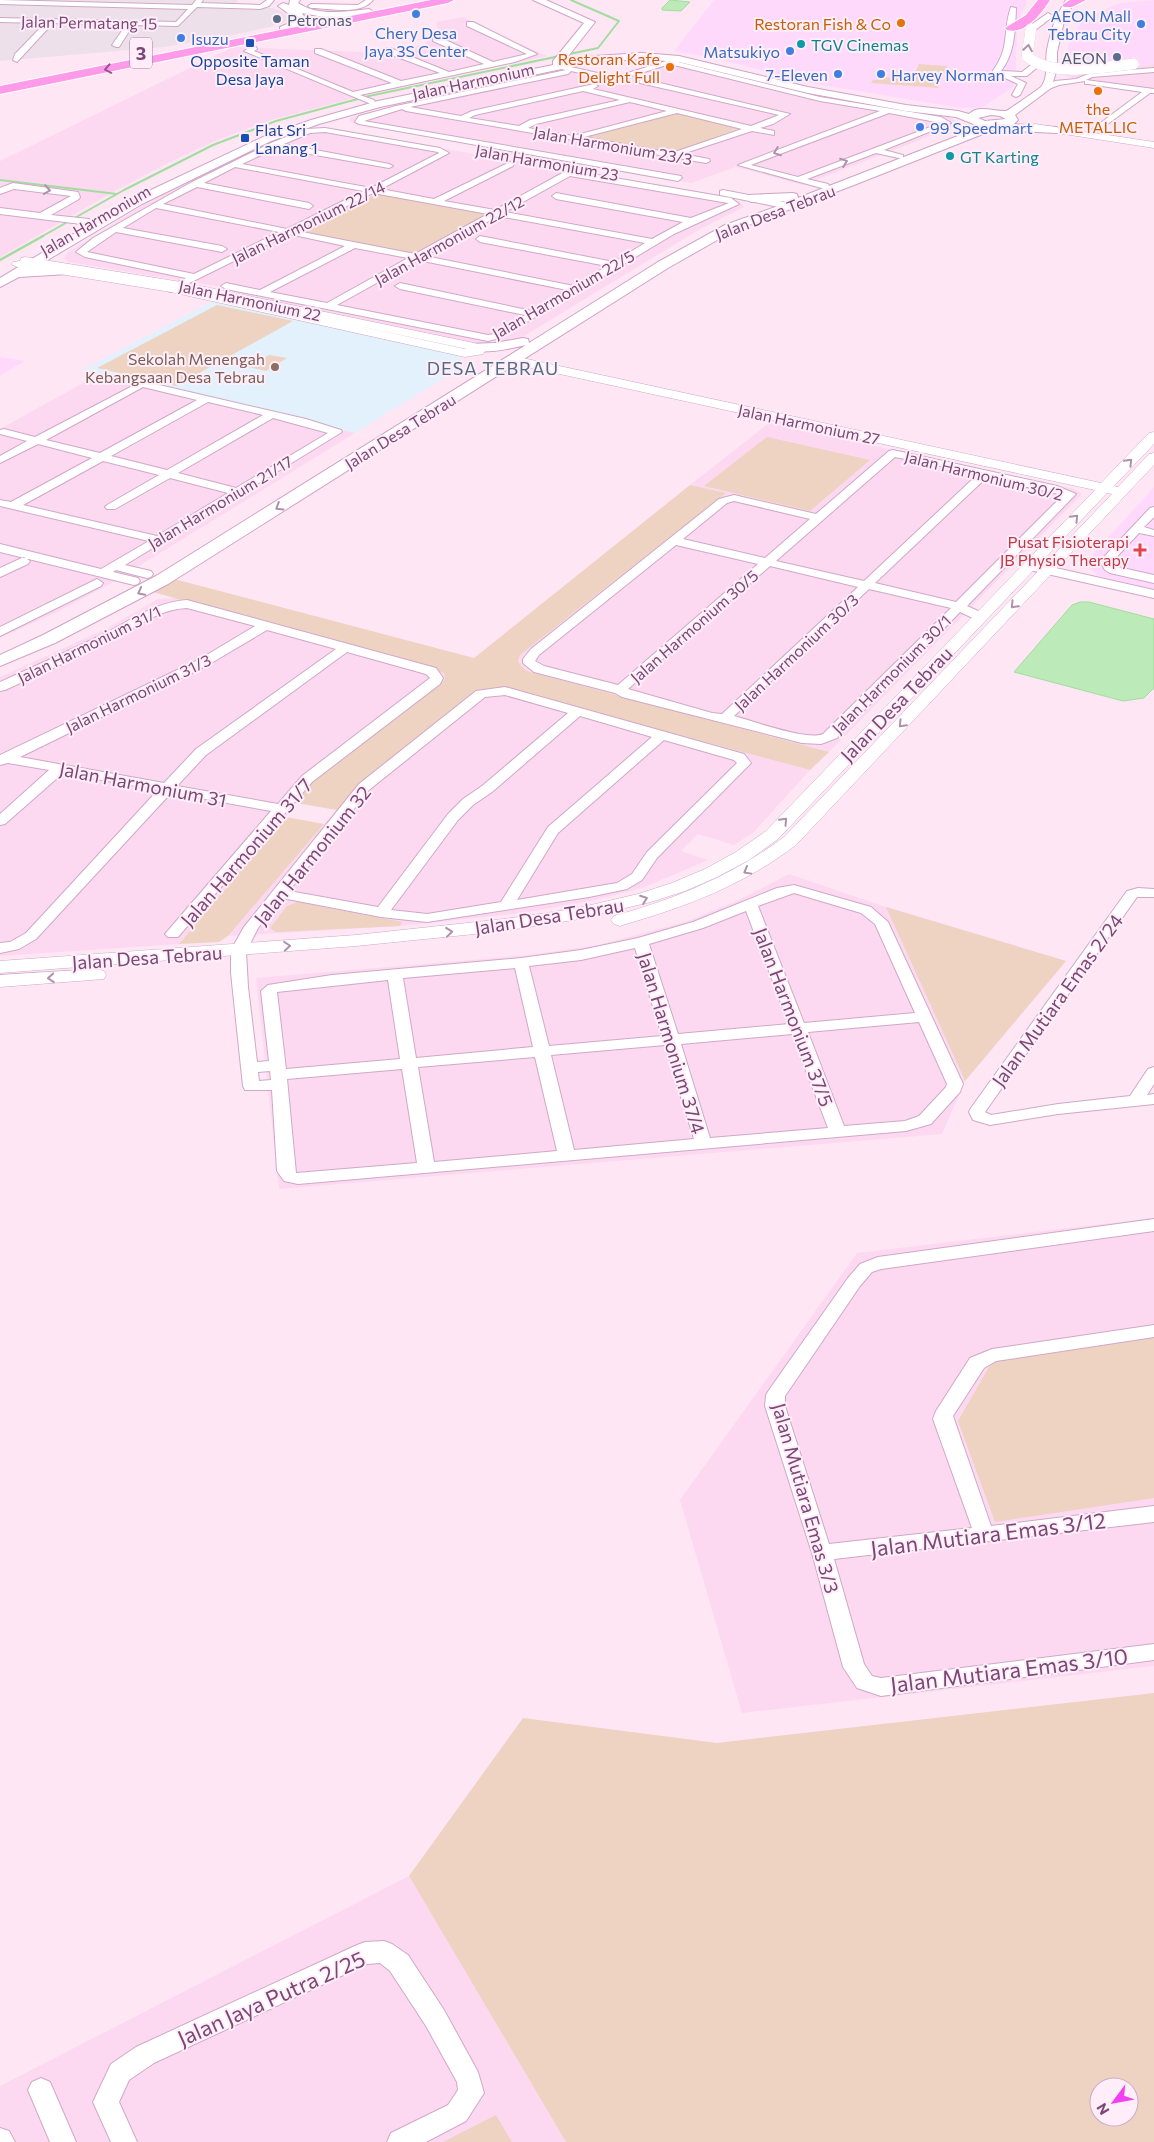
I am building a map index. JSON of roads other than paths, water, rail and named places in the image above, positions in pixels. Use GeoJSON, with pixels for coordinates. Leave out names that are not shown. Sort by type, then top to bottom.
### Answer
{"type":"FeatureCollection","features":[{"type":"Feature","properties":{"kind":"highway","name":"3"},"geometry":{"type":"LineString","coordinates":[[0,78],[283,29],[369,6],[426,0]]}},
{"type":"Feature","properties":{"kind":"highway","name":"3"},"geometry":{"type":"LineString","coordinates":[[0,90],[448,0]]}},
{"type":"Feature","properties":{"kind":"highway"},"geometry":{"type":"LineString","coordinates":[[1069,3],[1080,0]]}},
{"type":"Feature","properties":{"kind":"highway"},"geometry":{"type":"LineString","coordinates":[[1013,8],[1032,9],[1048,2]]}},
{"type":"Feature","properties":{"kind":"highway"},"geometry":{"type":"LineString","coordinates":[[1011,28],[1018,26],[1048,2]]}},
{"type":"Feature","properties":{"kind":"main road"},"geometry":{"type":"LineString","coordinates":[[283,29],[298,23],[300,18],[298,14],[281,5],[284,0]]}},
{"type":"Feature","properties":{"kind":"main road"},"geometry":{"type":"LineString","coordinates":[[295,0],[293,4],[301,9],[326,14],[369,6]]}},
{"type":"Feature","properties":{"kind":"main road"},"geometry":{"type":"LineString","coordinates":[[538,0],[590,22],[565,61]]}},
{"type":"Feature","properties":{"kind":"main road"},"geometry":{"type":"LineString","coordinates":[[547,0],[597,22],[565,61]]}},
{"type":"Feature","properties":{"kind":"main road"},"geometry":{"type":"LineString","coordinates":[[1048,2],[1048,16],[1037,45],[1034,80],[1016,100],[1017,113],[1021,117],[1058,128]]}},
{"type":"Feature","properties":{"kind":"main road"},"geometry":{"type":"LineString","coordinates":[[910,106],[968,111],[988,109],[1046,88],[1052,69],[1052,52],[1057,27],[1060,17],[1069,3]]}},
{"type":"Feature","properties":{"kind":"main road"},"geometry":{"type":"LineString","coordinates":[[1048,16],[1031,29],[1026,56],[1035,63],[1070,68],[1133,64]]}},
{"type":"Feature","properties":{"kind":"main road","name":"Jalan Harmonium"},"geometry":{"type":"LineString","coordinates":[[0,283],[20,267],[89,222],[134,196],[236,146],[310,120],[371,102],[565,61],[620,56],[708,60],[816,87],[910,106],[978,116]]}},
{"type":"Feature","properties":{"kind":"main road","name":"Jalan Harmonium"},"geometry":{"type":"LineString","coordinates":[[676,59],[831,95],[910,106]]}},
{"type":"Feature","properties":{"kind":"main road","name":"Jalan Harmonium"},"geometry":{"type":"LineString","coordinates":[[20,267],[57,250],[147,197],[310,120],[565,61]]}},
{"type":"Feature","properties":{"kind":"main road","name":"Jalan Desa Tebrau"},"geometry":{"type":"LineString","coordinates":[[0,649],[141,578],[523,342],[687,242],[720,224],[758,210],[789,202],[962,135],[972,126],[978,116],[999,109],[1016,100]]}},
{"type":"Feature","properties":{"kind":"main road","name":"Jalan Desa Tebrau"},"geometry":{"type":"LineString","coordinates":[[0,661],[49,639],[162,580],[699,243],[825,186],[1005,120],[1016,100]]}},
{"type":"Feature","properties":{"kind":"main road"},"geometry":{"type":"LineString","coordinates":[[910,106],[948,114],[961,119],[967,124],[962,135]]}},
{"type":"Feature","properties":{"kind":"main road"},"geometry":{"type":"LineString","coordinates":[[978,116],[1005,120]]}},
{"type":"Feature","properties":{"kind":"main road"},"geometry":{"type":"LineString","coordinates":[[978,116],[1005,120]]}},
{"type":"Feature","properties":{"kind":"main road"},"geometry":{"type":"LineString","coordinates":[[962,135],[1003,127],[1058,128]]}},
{"type":"Feature","properties":{"kind":"main road"},"geometry":{"type":"LineString","coordinates":[[752,198],[789,202]]}},
{"type":"Feature","properties":{"kind":"main road"},"geometry":{"type":"LineString","coordinates":[[752,198],[760,204],[758,210]]}},
{"type":"Feature","properties":{"kind":"main road"},"geometry":{"type":"LineString","coordinates":[[57,250],[54,255],[65,268]]}},
{"type":"Feature","properties":{"kind":"main road"},"geometry":{"type":"LineString","coordinates":[[20,267],[31,271],[65,268]]}},
{"type":"Feature","properties":{"kind":"main road"},"geometry":{"type":"LineString","coordinates":[[469,350],[523,342]]}},
{"type":"Feature","properties":{"kind":"main road"},"geometry":{"type":"LineString","coordinates":[[469,350],[480,362],[477,372]]}},
{"type":"Feature","properties":{"kind":"street"},"geometry":{"type":"LineString","coordinates":[[78,0],[262,7],[271,0]]}},
{"type":"Feature","properties":{"kind":"street"},"geometry":{"type":"LineString","coordinates":[[0,2],[196,4]]}},
{"type":"Feature","properties":{"kind":"street"},"geometry":{"type":"LineString","coordinates":[[301,9],[310,3],[358,7],[369,6]]}},
{"type":"Feature","properties":{"kind":"street","name":"Jalan Permatang 15"},"geometry":{"type":"LineString","coordinates":[[0,20],[178,24],[196,4]]}},
{"type":"Feature","properties":{"kind":"street"},"geometry":{"type":"LineString","coordinates":[[1013,8],[1008,51],[996,72],[1018,80],[1022,84],[1016,100]]}},
{"type":"Feature","properties":{"kind":"street"},"geometry":{"type":"LineString","coordinates":[[17,60],[18,56],[51,21]]}},
{"type":"Feature","properties":{"kind":"street"},"geometry":{"type":"LineString","coordinates":[[116,45],[131,23]]}},
{"type":"Feature","properties":{"kind":"street"},"geometry":{"type":"LineString","coordinates":[[352,94],[533,55],[470,24]]}},
{"type":"Feature","properties":{"kind":"street"},"geometry":{"type":"LineString","coordinates":[[436,39],[492,65]]}},
{"type":"Feature","properties":{"kind":"street"},"geometry":{"type":"LineString","coordinates":[[253,49],[248,51],[371,102]]}},
{"type":"Feature","properties":{"kind":"street"},"geometry":{"type":"LineString","coordinates":[[387,50],[448,74]]}},
{"type":"Feature","properties":{"kind":"street"},"geometry":{"type":"LineString","coordinates":[[318,51],[401,84]]}},
{"type":"Feature","properties":{"kind":"street"},"geometry":{"type":"LineString","coordinates":[[461,119],[472,113],[585,89],[676,59],[820,99],[946,122],[946,124],[799,179]]}},
{"type":"Feature","properties":{"kind":"street"},"geometry":{"type":"LineString","coordinates":[[611,81],[565,61],[362,118],[359,122],[678,178]]}},
{"type":"Feature","properties":{"kind":"street"},"geometry":{"type":"LineString","coordinates":[[1000,68],[1006,74],[1016,75],[1027,73],[1030,68],[1035,66]]}},
{"type":"Feature","properties":{"kind":"street"},"geometry":{"type":"LineString","coordinates":[[1052,69],[1060,77],[1078,81],[1152,91]]}},
{"type":"Feature","properties":{"kind":"street"},"geometry":{"type":"LineString","coordinates":[[1046,88],[1058,83],[1078,81],[1089,75],[1154,70]]}},
{"type":"Feature","properties":{"kind":"street"},"geometry":{"type":"LineString","coordinates":[[643,81],[786,114],[673,155]]}},
{"type":"Feature","properties":{"kind":"street"},"geometry":{"type":"LineString","coordinates":[[585,89],[771,133]]}},
{"type":"Feature","properties":{"kind":"street"},"geometry":{"type":"LineString","coordinates":[[1094,132],[1152,91]]}},
{"type":"Feature","properties":{"kind":"street"},"geometry":{"type":"LineString","coordinates":[[820,99],[831,95]]}},
{"type":"Feature","properties":{"kind":"street"},"geometry":{"type":"LineString","coordinates":[[479,150],[533,122],[631,100]]}},
{"type":"Feature","properties":{"kind":"street","name":"Jalan Harmonium 23/3"},"geometry":{"type":"LineString","coordinates":[[396,108],[706,161]]}},
{"type":"Feature","properties":{"kind":"street"},"geometry":{"type":"LineString","coordinates":[[574,138],[678,111]]}},
{"type":"Feature","properties":{"kind":"street"},"geometry":{"type":"LineString","coordinates":[[825,186],[742,165],[888,111]]}},
{"type":"Feature","properties":{"kind":"street","name":"Jalan Harmonium 23"},"geometry":{"type":"LineString","coordinates":[[310,120],[479,150],[730,201]]}},
{"type":"Feature","properties":{"kind":"street"},"geometry":{"type":"LineString","coordinates":[[1005,120],[1154,145]]}},
{"type":"Feature","properties":{"kind":"street"},"geometry":{"type":"LineString","coordinates":[[1058,128],[1154,141]]}},
{"type":"Feature","properties":{"kind":"street","name":"Jalan Harmonium 22/14"},"geometry":{"type":"LineString","coordinates":[[176,287],[445,154],[440,150],[325,130],[309,131],[274,145]]}},
{"type":"Feature","properties":{"kind":"street"},"geometry":{"type":"LineString","coordinates":[[787,137],[805,141]]}},
{"type":"Feature","properties":{"kind":"street"},"geometry":{"type":"LineString","coordinates":[[196,277],[81,252],[82,249],[155,205],[274,145],[389,166]]}},
{"type":"Feature","properties":{"kind":"street"},"geometry":{"type":"LineString","coordinates":[[875,150],[900,157]]}},
{"type":"Feature","properties":{"kind":"street"},"geometry":{"type":"LineString","coordinates":[[435,202],[510,164]]}},
{"type":"Feature","properties":{"kind":"street"},"geometry":{"type":"LineString","coordinates":[[235,165],[652,242]]}},
{"type":"Feature","properties":{"kind":"street","name":"Jalan Harmonium 23"},"geometry":{"type":"LineString","coordinates":[[582,168],[752,198],[789,202]]}},
{"type":"Feature","properties":{"kind":"street","name":"Jalan Harmonium 22/12"},"geometry":{"type":"LineString","coordinates":[[329,306],[499,214],[571,170],[582,168]]}},
{"type":"Feature","properties":{"kind":"street"},"geometry":{"type":"LineString","coordinates":[[195,184],[308,206]]}},
{"type":"Feature","properties":{"kind":"street"},"geometry":{"type":"LineString","coordinates":[[0,191],[13,186],[75,194],[76,197],[40,217]]}},
{"type":"Feature","properties":{"kind":"street"},"geometry":{"type":"LineString","coordinates":[[556,196],[692,221]]}},
{"type":"Feature","properties":{"kind":"street","name":"Jalan Harmonium 22/5"},"geometry":{"type":"LineString","coordinates":[[226,286],[488,338],[497,336],[652,242],[692,221],[735,204],[730,201]]}},
{"type":"Feature","properties":{"kind":"street"},"geometry":{"type":"LineString","coordinates":[[155,205],[575,289]]}},
{"type":"Feature","properties":{"kind":"street"},"geometry":{"type":"LineString","coordinates":[[0,211],[89,222]]}},
{"type":"Feature","properties":{"kind":"street"},"geometry":{"type":"LineString","coordinates":[[116,229],[222,249]]}},
{"type":"Feature","properties":{"kind":"street"},"geometry":{"type":"LineString","coordinates":[[480,239],[614,265]]}},
{"type":"Feature","properties":{"kind":"street"},"geometry":{"type":"LineString","coordinates":[[261,293],[353,245]]}},
{"type":"Feature","properties":{"kind":"street","name":"Jalan Harmonium 22"},"geometry":{"type":"LineString","coordinates":[[20,267],[65,268],[176,287],[469,350]]}},
{"type":"Feature","properties":{"kind":"street"},"geometry":{"type":"LineString","coordinates":[[400,286],[534,314]]}},
{"type":"Feature","properties":{"kind":"street","name":"Jalan Harmonium 27"},"geometry":{"type":"LineString","coordinates":[[513,360],[1121,492]]}},
{"type":"Feature","properties":{"kind":"street"},"geometry":{"type":"LineString","coordinates":[[0,460],[142,384],[272,414]]}},
{"type":"Feature","properties":{"kind":"street"},"geometry":{"type":"LineString","coordinates":[[13,506],[206,399]]}},
{"type":"Feature","properties":{"kind":"street"},"geometry":{"type":"LineString","coordinates":[[111,507],[272,414]]}},
{"type":"Feature","properties":{"kind":"street","name":"Jalan Harmonium 21/17"},"geometry":{"type":"LineString","coordinates":[[0,632],[100,578],[114,566],[337,432],[272,414]]}},
{"type":"Feature","properties":{"kind":"street"},"geometry":{"type":"LineString","coordinates":[[4,432],[238,492]]}},
{"type":"Feature","properties":{"kind":"street","name":"Jalan Desa Tebrau"},"geometry":{"type":"LineString","coordinates":[[0,981],[239,957],[580,914],[636,902],[694,879],[754,849],[772,834],[1154,436]]}},
{"type":"Feature","properties":{"kind":"street","name":"Jalan Harmonium 30/2"},"geometry":{"type":"LineString","coordinates":[[893,453],[968,468],[984,474],[1057,489],[1070,494],[958,606]]}},
{"type":"Feature","properties":{"kind":"street","name":"Jalan Harmonium 30/5"},"geometry":{"type":"LineString","coordinates":[[620,690],[893,453]]}},
{"type":"Feature","properties":{"kind":"street","name":"Jalan Desa Tebrau"},"geometry":{"type":"LineString","coordinates":[[0,967],[389,952],[588,926],[645,913],[712,889],[773,855],[790,842],[1154,457]]}},
{"type":"Feature","properties":{"kind":"street","name":"Jalan Harmonium 30/3"},"geometry":{"type":"LineString","coordinates":[[725,718],[984,474]]}},
{"type":"Feature","properties":{"kind":"street"},"geometry":{"type":"LineString","coordinates":[[725,718],[711,717],[627,694],[620,690],[539,669],[529,663],[529,659],[535,652],[727,499],[734,498],[819,518]]}},
{"type":"Feature","properties":{"kind":"street"},"geometry":{"type":"LineString","coordinates":[[0,503],[157,540]]}},
{"type":"Feature","properties":{"kind":"street"},"geometry":{"type":"LineString","coordinates":[[1154,510],[1106,562],[1114,570],[1154,579]]}},
{"type":"Feature","properties":{"kind":"street"},"geometry":{"type":"LineString","coordinates":[[1136,529],[1154,534]]}},
{"type":"Feature","properties":{"kind":"street"},"geometry":{"type":"LineString","coordinates":[[675,541],[985,611]]}},
{"type":"Feature","properties":{"kind":"street"},"geometry":{"type":"LineString","coordinates":[[0,548],[100,578],[141,578]]}},
{"type":"Feature","properties":{"kind":"street"},"geometry":{"type":"LineString","coordinates":[[0,572],[24,562]]}},
{"type":"Feature","properties":{"kind":"street"},"geometry":{"type":"LineString","coordinates":[[114,566],[141,578]]}},
{"type":"Feature","properties":{"kind":"street"},"geometry":{"type":"LineString","coordinates":[[1029,566],[1154,594]]}},
{"type":"Feature","properties":{"kind":"street","name":"Jalan Harmonium 31/1"},"geometry":{"type":"LineString","coordinates":[[0,687],[126,628],[161,608],[178,603],[266,625]]}},
{"type":"Feature","properties":{"kind":"street","name":"Jalan Harmonium 30/1"},"geometry":{"type":"LineString","coordinates":[[725,718],[802,739],[824,740],[832,735],[873,694],[958,606]]}},
{"type":"Feature","properties":{"kind":"street"},"geometry":{"type":"LineString","coordinates":[[266,625],[346,647]]}},
{"type":"Feature","properties":{"kind":"street","name":"Jalan Harmonium 31/3"},"geometry":{"type":"LineString","coordinates":[[3,757],[204,662],[266,625]]}},
{"type":"Feature","properties":{"kind":"street"},"geometry":{"type":"LineString","coordinates":[[7,947],[31,936],[200,752],[346,647]]}},
{"type":"Feature","properties":{"kind":"street","name":"Jalan Harmonium 31/7"},"geometry":{"type":"LineString","coordinates":[[174,934],[307,779],[437,678],[430,671],[346,647]]}},
{"type":"Feature","properties":{"kind":"street","name":"Jalan Harmonium 32"},"geometry":{"type":"LineString","coordinates":[[239,957],[259,916],[364,787],[473,700],[487,692],[505,691],[578,712]]}},
{"type":"Feature","properties":{"kind":"street"},"geometry":{"type":"LineString","coordinates":[[278,893],[381,913],[427,918],[622,886],[637,877],[662,844],[744,763],[739,757],[578,712],[468,802],[453,817],[381,913]]}},
{"type":"Feature","properties":{"kind":"street"},"geometry":{"type":"LineString","coordinates":[[506,906],[553,830],[662,735]]}},
{"type":"Feature","properties":{"kind":"street","name":"Jalan Harmonium 31"},"geometry":{"type":"LineString","coordinates":[[3,757],[281,809]]}},
{"type":"Feature","properties":{"kind":"street"},"geometry":{"type":"LineString","coordinates":[[0,822],[60,768]]}},
{"type":"Feature","properties":{"kind":"street"},"geometry":{"type":"LineString","coordinates":[[808,796],[829,801]]}},
{"type":"Feature","properties":{"kind":"street"},"geometry":{"type":"LineString","coordinates":[[794,889],[866,910],[881,922],[955,1084],[954,1088],[925,1120],[917,1124],[838,1132],[298,1179],[290,1177],[286,1171],[279,1075],[269,991],[273,988],[332,980],[395,976],[581,955],[641,942],[698,925],[750,903],[782,891],[794,889]]}},
{"type":"Feature","properties":{"kind":"street","name":"Jalan Mutiara Emas 2/24"},"geometry":{"type":"LineString","coordinates":[[1135,1101],[1058,1109],[990,1120],[979,1116],[976,1112],[1132,894],[1149,893]]}},
{"type":"Feature","properties":{"kind":"street","name":"Jalan Harmonium 37/5"},"geometry":{"type":"LineString","coordinates":[[750,903],[838,1132]]}},
{"type":"Feature","properties":{"kind":"street","name":"Jalan Harmonium 37/4"},"geometry":{"type":"LineString","coordinates":[[641,942],[704,1144]]}},
{"type":"Feature","properties":{"kind":"street"},"geometry":{"type":"LineString","coordinates":[[239,957],[250,1086],[279,1075],[925,1018]]}},
{"type":"Feature","properties":{"kind":"street"},"geometry":{"type":"LineString","coordinates":[[521,963],[567,1156]]}},
{"type":"Feature","properties":{"kind":"street"},"geometry":{"type":"LineString","coordinates":[[395,976],[426,1168]]}},
{"type":"Feature","properties":{"kind":"street"},"geometry":{"type":"LineString","coordinates":[[249,1067],[279,1075]]}},
{"type":"Feature","properties":{"kind":"street"},"geometry":{"type":"LineString","coordinates":[[1135,1101],[1154,1072]]}},
{"type":"Feature","properties":{"kind":"street"},"geometry":{"type":"LineString","coordinates":[[1135,1101],[1154,1100]]}},
{"type":"Feature","properties":{"kind":"street","name":"Jalan Mutiara Emas 3/3"},"geometry":{"type":"LineString","coordinates":[[865,1682],[854,1667],[822,1553],[775,1406],[776,1395],[854,1282],[866,1268],[878,1263],[1154,1225]]}},
{"type":"Feature","properties":{"kind":"street"},"geometry":{"type":"LineString","coordinates":[[984,1534],[943,1419],[943,1416],[977,1363],[992,1355],[1154,1331]]}},
{"type":"Feature","properties":{"kind":"street","name":"Jalan Mutiara Emas 3/12"},"geometry":{"type":"LineString","coordinates":[[822,1553],[1154,1514]]}},
{"type":"Feature","properties":{"kind":"street","name":"Jalan Mutiara Emas 3/10"},"geometry":{"type":"LineString","coordinates":[[865,1682],[881,1687],[1154,1652]]}},
{"type":"Feature","properties":{"kind":"street","name":"Jalan Jaya Putra 2/25"},"geometry":{"type":"LineString","coordinates":[[120,2072],[145,2055],[365,1953],[384,1952],[400,1963],[435,2018],[469,2080],[470,2093],[456,2113],[400,2142]]}},
{"type":"Feature","properties":{"kind":"street"},"geometry":{"type":"LineString","coordinates":[[120,2072],[106,2102],[124,2142]]}},
{"type":"Feature","properties":{"kind":"street"},"geometry":{"type":"LineString","coordinates":[[41,2090],[63,2142]]}},
{"type":"Feature","properties":{"kind":"waterway"},"geometry":{"type":"LineString","coordinates":[[117,194],[213,145],[276,121],[369,96],[598,48],[619,21],[571,0]]}},
{"type":"Feature","properties":{"kind":"waterway"},"geometry":{"type":"LineString","coordinates":[[0,180],[117,194]]}},
{"type":"Feature","properties":{"kind":"waterway"},"geometry":{"type":"LineString","coordinates":[[41,237],[117,194]]}},
{"type":"Feature","properties":{"kind":"waterway"},"geometry":{"type":"LineString","coordinates":[[0,260],[43,236]]}},
{"type":"Feature","properties":{"kind":"place","name":"Chery Desa Jaya 3S Center"},"geometry":{"type":"Point","coordinates":[416,14]}},
{"type":"Feature","properties":{"kind":"place","name":"Petronas"},"geometry":{"type":"Point","coordinates":[277,19]}},
{"type":"Feature","properties":{"kind":"place","name":"Restoran Fish & Co"},"geometry":{"type":"Point","coordinates":[901,23]}},
{"type":"Feature","properties":{"kind":"place","name":"AEON Mall Tebrau City"},"geometry":{"type":"Point","coordinates":[1141,24]}},
{"type":"Feature","properties":{"kind":"place","name":"Isuzu"},"geometry":{"type":"Point","coordinates":[181,38]}},
{"type":"Feature","properties":{"kind":"place","name":"Opposite Taman Desa Jaya"},"geometry":{"type":"Point","coordinates":[250,43]}},
{"type":"Feature","properties":{"kind":"place","name":"TGV Cinemas"},"geometry":{"type":"Point","coordinates":[801,44]}},
{"type":"Feature","properties":{"kind":"place","name":"Matsukiyo"},"geometry":{"type":"Point","coordinates":[790,51]}},
{"type":"Feature","properties":{"kind":"place","name":"AEON"},"geometry":{"type":"Point","coordinates":[1117,57]}},
{"type":"Feature","properties":{"kind":"place","name":"Restoran Kafe Delight Full"},"geometry":{"type":"Point","coordinates":[670,67]}},
{"type":"Feature","properties":{"kind":"place","name":"7-Eleven"},"geometry":{"type":"Point","coordinates":[838,74]}},
{"type":"Feature","properties":{"kind":"place","name":"Harvey Norman"},"geometry":{"type":"Point","coordinates":[881,74]}},
{"type":"Feature","properties":{"kind":"place","name":"the METALLIC"},"geometry":{"type":"Point","coordinates":[1098,91]}},
{"type":"Feature","properties":{"kind":"place","name":"99 Speedmart"},"geometry":{"type":"Point","coordinates":[920,127]}},
{"type":"Feature","properties":{"kind":"place","name":"Flat Sri Lanang 1"},"geometry":{"type":"Point","coordinates":[245,138]}},
{"type":"Feature","properties":{"kind":"place","name":"GT Karting"},"geometry":{"type":"Point","coordinates":[950,156]}},
{"type":"Feature","properties":{"kind":"place","name":"Sekolah Menengah Kebangsaan Desa Tebrau"},"geometry":{"type":"Point","coordinates":[275,367]}},
{"type":"Feature","properties":{"kind":"place","name":"Pusat Fisioterapi JB Physio Therapy"},"geometry":{"type":"Point","coordinates":[1140,550]}},
{"type":"Feature","properties":{"kind":"district","name":"DESA TEBRAU"},"geometry":{"type":"Point","coordinates":[493,368]}}]}
